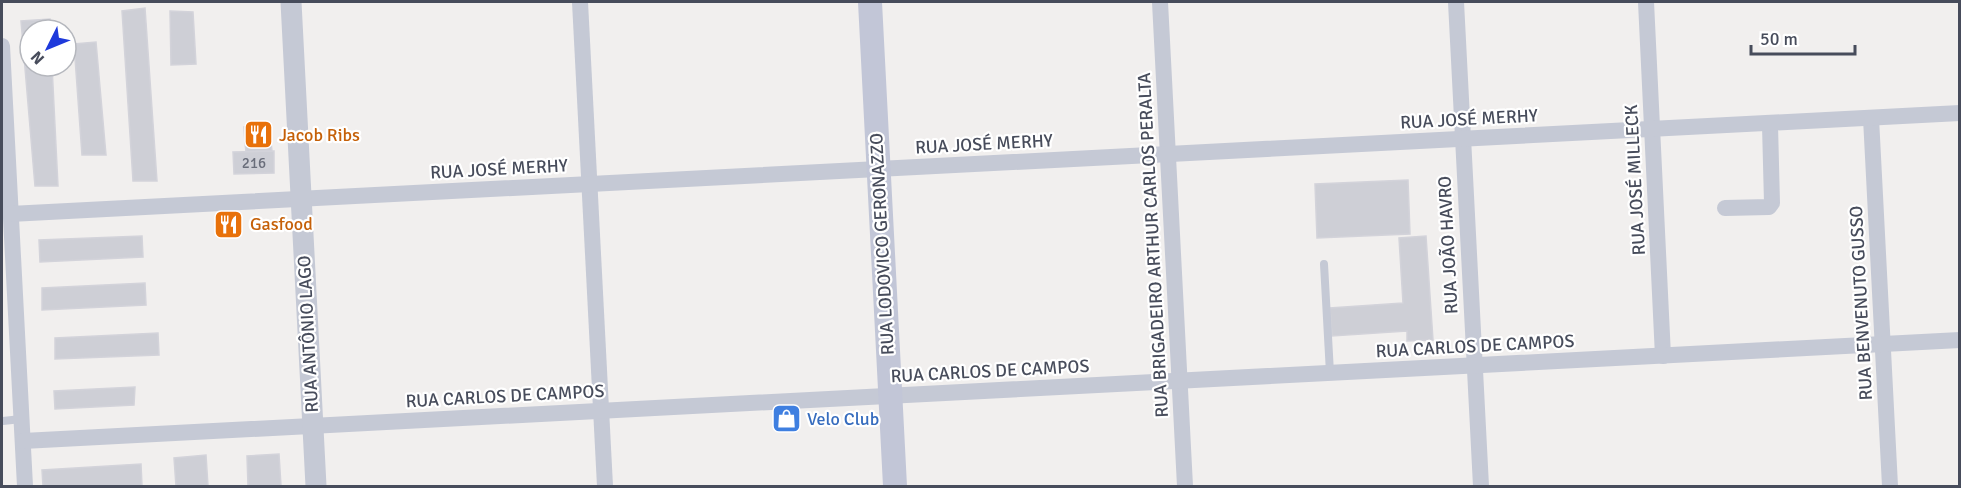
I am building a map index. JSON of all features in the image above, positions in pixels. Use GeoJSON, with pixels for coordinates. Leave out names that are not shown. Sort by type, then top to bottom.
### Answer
{"type":"FeatureCollection","features":[{"type":"Feature","properties":{"kind":"main road","name":"RUA LODOVICO GERONAZZO"},"geometry":{"type":"LineString","coordinates":[[870,2],[895,486]]}},
{"type":"Feature","properties":{"kind":"street","name":"RUA ANTÔNIO LAGO"},"geometry":{"type":"LineString","coordinates":[[291,2],[315,486]]}},
{"type":"Feature","properties":{"kind":"street"},"geometry":{"type":"LineString","coordinates":[[580,2],[605,486]]}},
{"type":"Feature","properties":{"kind":"street","name":"RUA BRIGADEIRO ARTHUR CARLOS PERALTA"},"geometry":{"type":"LineString","coordinates":[[1160,2],[1185,486]]}},
{"type":"Feature","properties":{"kind":"street","name":"RUA JOÃO HAVRO"},"geometry":{"type":"LineString","coordinates":[[1456,2],[1481,486]]}},
{"type":"Feature","properties":{"kind":"street","name":"RUA JOSÉ MILLECK"},"geometry":{"type":"LineString","coordinates":[[1646,2],[1663,356]]}},
{"type":"Feature","properties":{"kind":"street"},"geometry":{"type":"LineString","coordinates":[[2,46],[5,191],[10,214],[25,486]]}},
{"type":"Feature","properties":{"kind":"street","name":"RUA JOSÉ MERHY"},"geometry":{"type":"LineString","coordinates":[[10,214],[1959,114]]}},
{"type":"Feature","properties":{"kind":"street","name":"RUA BENVENUTO GUSSO"},"geometry":{"type":"LineString","coordinates":[[1871,118],[1890,486]]}},
{"type":"Feature","properties":{"kind":"street"},"geometry":{"type":"LineString","coordinates":[[1725,208],[1769,207],[1772,203],[1770,125]]}},
{"type":"Feature","properties":{"kind":"street","name":"RUA CARLOS DE CAMPOS"},"geometry":{"type":"LineString","coordinates":[[23,441],[1959,340]]}},
{"type":"Feature","properties":{"kind":"lane"},"geometry":{"type":"LineString","coordinates":[[1324,264],[1330,373]]}},
{"type":"Feature","properties":{"kind":"lane"},"geometry":{"type":"LineString","coordinates":[[3,421],[21,419]]}},
{"type":"Feature","properties":{"kind":"building"},"geometry":{"type":"Polygon","coordinates":[[[145,8],[157,181],[133,181],[122,11],[145,8]]]}},
{"type":"Feature","properties":{"kind":"building"},"geometry":{"type":"Polygon","coordinates":[[[170,11],[193,12],[196,64],[171,65],[170,11]]]}},
{"type":"Feature","properties":{"kind":"building"},"geometry":{"type":"Polygon","coordinates":[[[96,42],[106,155],[82,155],[76,78],[78,44],[96,42]]]}},
{"type":"Feature","properties":{"kind":"building"},"geometry":{"type":"Polygon","coordinates":[[[26,78],[53,78],[58,186],[35,186],[26,78]]]}},
{"type":"Feature","properties":{"kind":"building","name":"Jacob Ribs"},"geometry":{"type":"Polygon","coordinates":[[[271,126],[271,142],[245,143],[244,127],[271,126]]]}},
{"type":"Feature","properties":{"kind":"building"},"geometry":{"type":"Polygon","coordinates":[[[271,142],[272,151],[246,152],[245,143],[271,142]]]}},
{"type":"Feature","properties":{"kind":"building"},"geometry":{"type":"Polygon","coordinates":[[[274,151],[274,173],[234,174],[233,152],[274,151]]]}},
{"type":"Feature","properties":{"kind":"building"},"geometry":{"type":"Polygon","coordinates":[[[1408,180],[1410,234],[1317,238],[1315,184],[1408,180]]]}},
{"type":"Feature","properties":{"kind":"building"},"geometry":{"type":"Polygon","coordinates":[[[142,236],[143,257],[40,262],[39,240],[142,236]]]}},
{"type":"Feature","properties":{"kind":"building"},"geometry":{"type":"Polygon","coordinates":[[[1426,236],[1433,340],[1407,341],[1407,331],[1332,336],[1330,308],[1403,303],[1399,238],[1426,236]]]}},
{"type":"Feature","properties":{"kind":"building"},"geometry":{"type":"Polygon","coordinates":[[[145,283],[146,305],[42,310],[42,288],[145,283]]]}},
{"type":"Feature","properties":{"kind":"building"},"geometry":{"type":"Polygon","coordinates":[[[158,333],[159,355],[55,359],[55,338],[158,333]]]}},
{"type":"Feature","properties":{"kind":"building"},"geometry":{"type":"Polygon","coordinates":[[[135,387],[134,405],[55,409],[54,391],[135,387]]]}},
{"type":"Feature","properties":{"kind":"building"},"geometry":{"type":"Polygon","coordinates":[[[279,454],[281,486],[248,486],[247,456],[279,454]]]}},
{"type":"Feature","properties":{"kind":"building"},"geometry":{"type":"Polygon","coordinates":[[[206,455],[208,486],[176,486],[174,458],[206,455]]]}},
{"type":"Feature","properties":{"kind":"building"},"geometry":{"type":"Polygon","coordinates":[[[141,464],[142,486],[43,486],[42,470],[141,464]]]}},
{"type":"Feature","properties":{"kind":"place","name":"Jacob Ribs"},"geometry":{"type":"Point","coordinates":[258,135]}},
{"type":"Feature","properties":{"kind":"place","name":"Gasfood"},"geometry":{"type":"Point","coordinates":[229,224]}},
{"type":"Feature","properties":{"kind":"place","name":"Velo Club"},"geometry":{"type":"Point","coordinates":[786,419]}}]}
